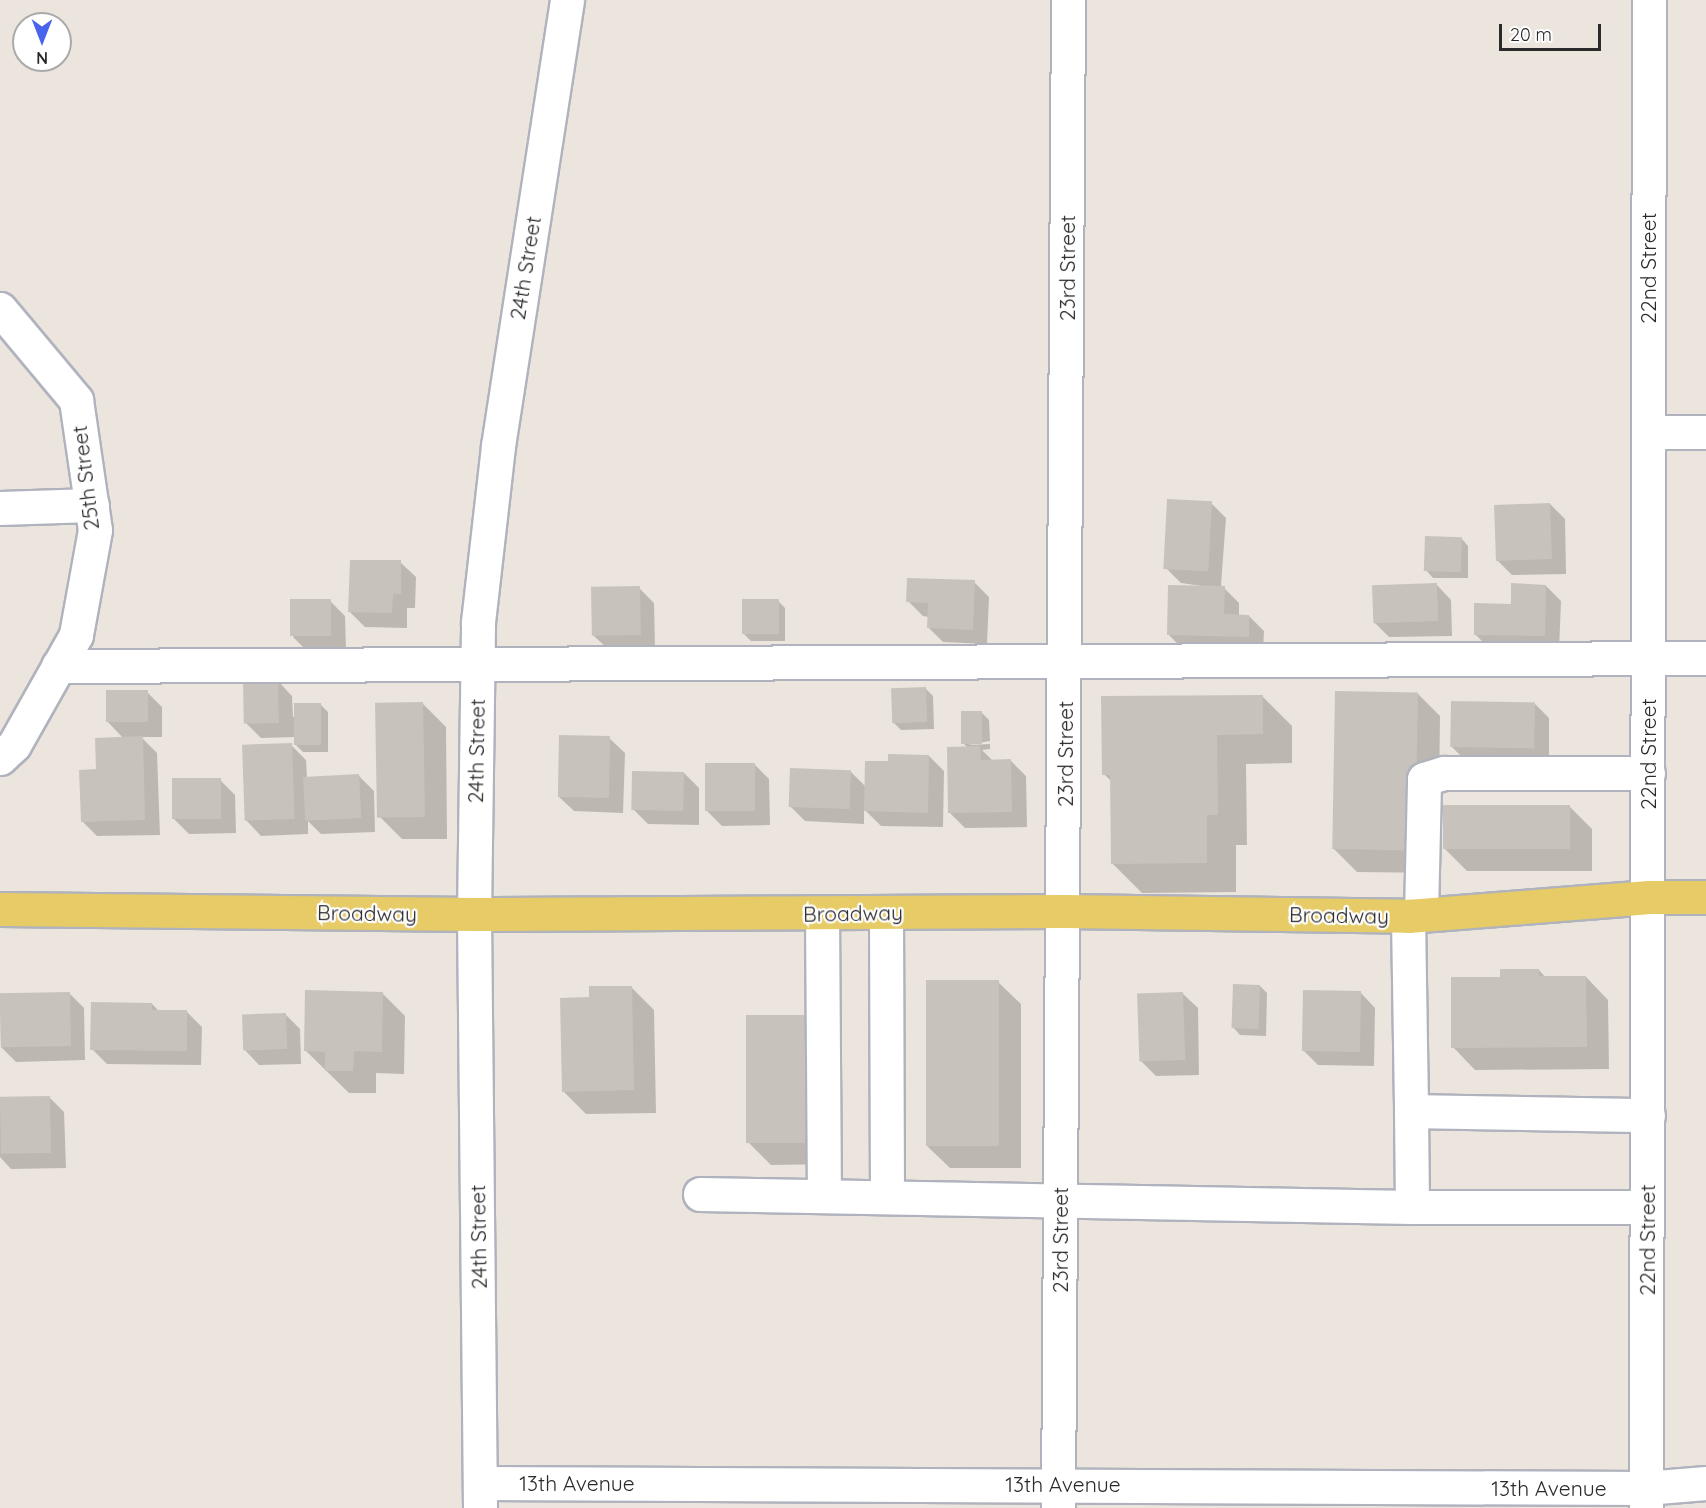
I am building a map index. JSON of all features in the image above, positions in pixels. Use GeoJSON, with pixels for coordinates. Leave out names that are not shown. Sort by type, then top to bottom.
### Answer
{"type":"FeatureCollection","features":[{"type":"Feature","properties":{"kind":"main road","name":"Broadway"},"geometry":{"type":"LineString","coordinates":[[0,909],[474,914],[1064,911],[1415,916],[1649,897],[1706,897]]}},
{"type":"Feature","properties":{"kind":"street","name":"24th Street"},"geometry":{"type":"LineString","coordinates":[[480,1495],[474,914],[478,622],[498,446],[567,0]]}},
{"type":"Feature","properties":{"kind":"street","name":"23rd Street"},"geometry":{"type":"LineString","coordinates":[[1058,1496],[1066,661],[1068,0]]}},
{"type":"Feature","properties":{"kind":"street","name":"22nd Street"},"geometry":{"type":"LineString","coordinates":[[1645,1498],[1649,897],[1647,432],[1649,0]]}},
{"type":"Feature","properties":{"kind":"street","name":"25th Street"},"geometry":{"type":"LineString","coordinates":[[0,309],[76,400],[95,530],[76,635],[14,746],[0,758]]}},
{"type":"Feature","properties":{"kind":"street"},"geometry":{"type":"LineString","coordinates":[[1647,432],[1706,432]]}},
{"type":"Feature","properties":{"kind":"street"},"geometry":{"type":"LineString","coordinates":[[0,508],[92,505]]}},
{"type":"Feature","properties":{"kind":"street"},"geometry":{"type":"LineString","coordinates":[[58,666],[1706,658]]}},
{"type":"Feature","properties":{"kind":"street"},"geometry":{"type":"LineString","coordinates":[[1412,1207],[1411,1112],[1415,916],[1424,779],[1444,773],[1648,773]]}},
{"type":"Feature","properties":{"kind":"street"},"geometry":{"type":"LineString","coordinates":[[886,912],[887,1196]]}},
{"type":"Feature","properties":{"kind":"street"},"geometry":{"type":"LineString","coordinates":[[822,913],[824,1196]]}},
{"type":"Feature","properties":{"kind":"street"},"geometry":{"type":"LineString","coordinates":[[1411,1112],[1648,1115]]}},
{"type":"Feature","properties":{"kind":"street"},"geometry":{"type":"LineString","coordinates":[[700,1194],[1061,1198],[1412,1207],[1647,1207]]}},
{"type":"Feature","properties":{"kind":"street","name":"13th Avenue"},"geometry":{"type":"LineString","coordinates":[[480,1495],[1645,1498],[1706,1483]]}},
{"type":"Feature","properties":{"kind":"building"},"geometry":{"type":"Polygon","coordinates":[[[1167,499],[1212,501],[1208,571],[1163,569],[1167,499]]]}},
{"type":"Feature","properties":{"kind":"building"},"geometry":{"type":"Polygon","coordinates":[[[1550,503],[1552,559],[1496,561],[1494,505],[1550,503]]]}},
{"type":"Feature","properties":{"kind":"building"},"geometry":{"type":"Polygon","coordinates":[[[1425,536],[1462,537],[1461,572],[1424,571],[1425,536]]]}},
{"type":"Feature","properties":{"kind":"building"},"geometry":{"type":"Polygon","coordinates":[[[350,560],[401,560],[401,594],[393,594],[392,613],[348,612],[350,560]]]}},
{"type":"Feature","properties":{"kind":"building"},"geometry":{"type":"Polygon","coordinates":[[[907,578],[975,580],[973,630],[927,628],[928,603],[906,602],[907,578]]]}},
{"type":"Feature","properties":{"kind":"building"},"geometry":{"type":"Polygon","coordinates":[[[1437,583],[1438,621],[1373,623],[1372,585],[1437,583]]]}},
{"type":"Feature","properties":{"kind":"building"},"geometry":{"type":"Polygon","coordinates":[[[1511,583],[1546,585],[1545,636],[1474,635],[1474,603],[1511,604],[1511,583]]]}},
{"type":"Feature","properties":{"kind":"building"},"geometry":{"type":"Polygon","coordinates":[[[1168,585],[1225,586],[1224,614],[1249,615],[1249,637],[1167,635],[1168,585]]]}},
{"type":"Feature","properties":{"kind":"building"},"geometry":{"type":"Polygon","coordinates":[[[640,586],[641,635],[592,636],[591,587],[640,586]]]}},
{"type":"Feature","properties":{"kind":"building"},"geometry":{"type":"Polygon","coordinates":[[[290,599],[331,599],[331,636],[290,636],[290,599]]]}},
{"type":"Feature","properties":{"kind":"building"},"geometry":{"type":"Polygon","coordinates":[[[742,599],[779,599],[779,634],[742,634],[742,599]]]}},
{"type":"Feature","properties":{"kind":"building"},"geometry":{"type":"Polygon","coordinates":[[[278,679],[279,723],[244,724],[243,680],[278,679]]]}},
{"type":"Feature","properties":{"kind":"building"},"geometry":{"type":"Polygon","coordinates":[[[926,687],[927,722],[892,723],[891,688],[926,687]]]}},
{"type":"Feature","properties":{"kind":"building"},"geometry":{"type":"Polygon","coordinates":[[[106,690],[148,690],[148,722],[106,722],[106,690]]]}},
{"type":"Feature","properties":{"kind":"building"},"geometry":{"type":"Polygon","coordinates":[[[1335,691],[1418,692],[1415,850],[1332,849],[1335,691]]]}},
{"type":"Feature","properties":{"kind":"building"},"geometry":{"type":"Polygon","coordinates":[[[1263,695],[1263,734],[1217,735],[1218,815],[1207,815],[1207,863],[1111,864],[1110,775],[1102,775],[1101,696],[1263,695]]]}},
{"type":"Feature","properties":{"kind":"building"},"geometry":{"type":"Polygon","coordinates":[[[1451,701],[1535,702],[1534,748],[1450,747],[1451,701]]]}},
{"type":"Feature","properties":{"kind":"building"},"geometry":{"type":"Polygon","coordinates":[[[423,702],[425,817],[377,818],[375,703],[423,702]]]}},
{"type":"Feature","properties":{"kind":"building"},"geometry":{"type":"Polygon","coordinates":[[[294,703],[321,703],[321,745],[294,745],[294,703]]]}},
{"type":"Feature","properties":{"kind":"building"},"geometry":{"type":"Polygon","coordinates":[[[961,711],[982,711],[982,744],[961,744],[961,711]]]}},
{"type":"Feature","properties":{"kind":"building"},"geometry":{"type":"Polygon","coordinates":[[[559,735],[610,736],[609,798],[558,797],[559,735]]]}},
{"type":"Feature","properties":{"kind":"building"},"geometry":{"type":"Polygon","coordinates":[[[143,736],[145,820],[81,822],[79,770],[96,769],[95,738],[143,736]]]}},
{"type":"Feature","properties":{"kind":"building"},"geometry":{"type":"Polygon","coordinates":[[[292,743],[295,819],[245,821],[242,745],[292,743]]]}},
{"type":"Feature","properties":{"kind":"building"},"geometry":{"type":"Polygon","coordinates":[[[980,746],[981,760],[1011,759],[1012,812],[948,813],[947,747],[980,746]]]}},
{"type":"Feature","properties":{"kind":"building"},"geometry":{"type":"Polygon","coordinates":[[[888,754],[929,755],[928,813],[864,811],[865,761],[888,761],[888,754]]]}},
{"type":"Feature","properties":{"kind":"building"},"geometry":{"type":"Polygon","coordinates":[[[705,763],[755,763],[755,811],[705,811],[705,763]]]}},
{"type":"Feature","properties":{"kind":"building"},"geometry":{"type":"Polygon","coordinates":[[[790,768],[851,770],[850,809],[789,807],[790,768]]]}},
{"type":"Feature","properties":{"kind":"building"},"geometry":{"type":"Polygon","coordinates":[[[632,771],[684,772],[683,811],[631,810],[632,771]]]}},
{"type":"Feature","properties":{"kind":"building"},"geometry":{"type":"Polygon","coordinates":[[[359,774],[361,818],[305,821],[303,777],[359,774]]]}},
{"type":"Feature","properties":{"kind":"building"},"geometry":{"type":"Polygon","coordinates":[[[172,778],[221,778],[221,819],[172,819],[172,778]]]}},
{"type":"Feature","properties":{"kind":"building"},"geometry":{"type":"Polygon","coordinates":[[[1443,805],[1570,805],[1570,849],[1443,849],[1443,805]]]}},
{"type":"Feature","properties":{"kind":"building"},"geometry":{"type":"Polygon","coordinates":[[[1500,969],[1539,969],[1539,976],[1586,976],[1587,1047],[1451,1048],[1451,977],[1500,977],[1500,969]]]}},
{"type":"Feature","properties":{"kind":"building"},"geometry":{"type":"Polygon","coordinates":[[[926,980],[999,980],[999,1146],[926,1146],[926,980]]]}},
{"type":"Feature","properties":{"kind":"building"},"geometry":{"type":"Polygon","coordinates":[[[1233,984],[1260,985],[1258,1029],[1231,1028],[1233,984]]]}},
{"type":"Feature","properties":{"kind":"building"},"geometry":{"type":"Polygon","coordinates":[[[589,986],[632,986],[634,1090],[562,1092],[560,998],[589,997],[589,986]]]}},
{"type":"Feature","properties":{"kind":"building"},"geometry":{"type":"Polygon","coordinates":[[[305,990],[383,992],[382,1052],[354,1051],[353,1071],[325,1071],[325,1052],[304,1051],[305,990]]]}},
{"type":"Feature","properties":{"kind":"building"},"geometry":{"type":"Polygon","coordinates":[[[1303,990],[1361,991],[1360,1052],[1302,1051],[1303,990]]]}},
{"type":"Feature","properties":{"kind":"building"},"geometry":{"type":"Polygon","coordinates":[[[70,992],[71,1046],[1,1047],[0,993],[70,992]]]}},
{"type":"Feature","properties":{"kind":"building"},"geometry":{"type":"Polygon","coordinates":[[[1183,992],[1185,1060],[1139,1062],[1137,994],[1183,992]]]}},
{"type":"Feature","properties":{"kind":"building"},"geometry":{"type":"Polygon","coordinates":[[[91,1002],[152,1003],[152,1010],[187,1010],[187,1051],[90,1050],[91,1002]]]}},
{"type":"Feature","properties":{"kind":"building"},"geometry":{"type":"Polygon","coordinates":[[[286,1013],[287,1049],[243,1051],[242,1015],[286,1013]]]}},
{"type":"Feature","properties":{"kind":"building"},"geometry":{"type":"Polygon","coordinates":[[[746,1015],[810,1015],[810,1143],[746,1143],[746,1015]]]}},
{"type":"Feature","properties":{"kind":"building"},"geometry":{"type":"Polygon","coordinates":[[[50,1096],[51,1153],[1,1154],[0,1097],[50,1096]]]}}]}
